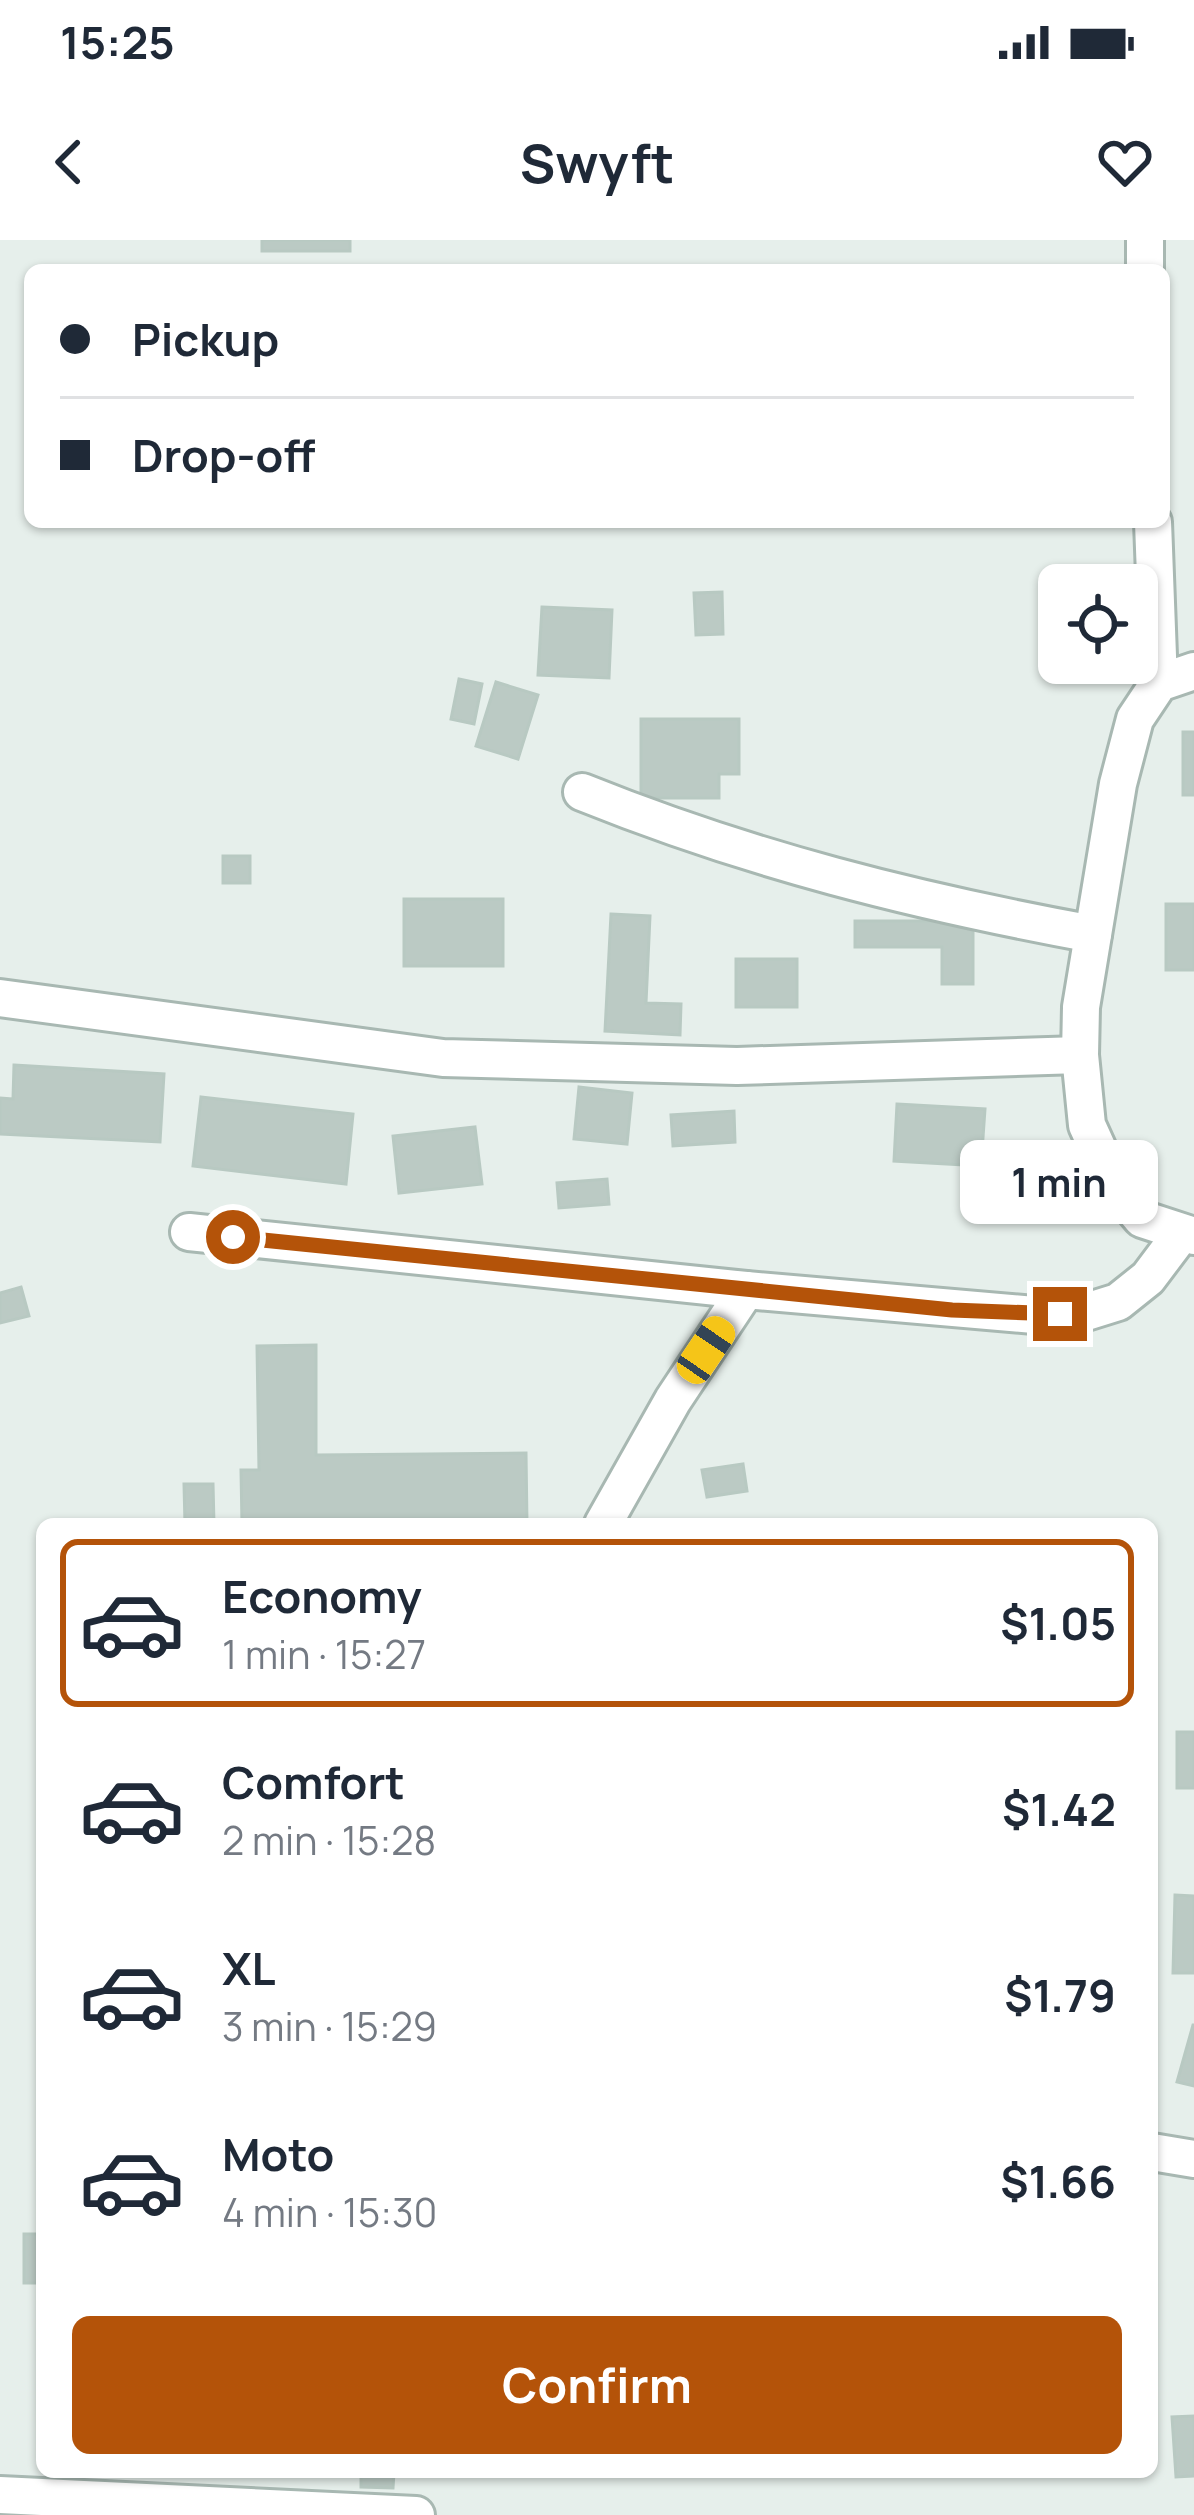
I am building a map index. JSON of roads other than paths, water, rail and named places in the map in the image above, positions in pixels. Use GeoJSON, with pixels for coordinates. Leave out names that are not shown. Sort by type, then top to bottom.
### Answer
{"type":"FeatureCollection","features":[{"type":"Feature","properties":{"kind":"street"},"geometry":{"type":"LineString","coordinates":[[189,1232],[1013,1314],[1086,1312],[1118,1301],[1148,1278],[1188,1235],[1142,1219],[1115,1187],[1087,1125],[1080,1055],[1081,1007],[1118,784],[1135,719],[1159,683],[1153,528]]}},
{"type":"Feature","properties":{"kind":"street"},"geometry":{"type":"LineString","coordinates":[[1159,683],[1194,670]]}},
{"type":"Feature","properties":{"kind":"street"},"geometry":{"type":"LineString","coordinates":[[582,792],[683,832],[852,884],[1093,934]]}},
{"type":"Feature","properties":{"kind":"street"},"geometry":{"type":"LineString","coordinates":[[0,998],[443,1058],[737,1066],[1080,1055]]}},
{"type":"Feature","properties":{"kind":"street"},"geometry":{"type":"LineString","coordinates":[[606,1518],[663,1417],[746,1290]]}},
{"type":"Feature","properties":{"kind":"street"},"geometry":{"type":"LineString","coordinates":[[1158,2153],[1194,2159]]}},
{"type":"Feature","properties":{"kind":"street"},"geometry":{"type":"LineString","coordinates":[[0,2495],[416,2515]]}}]}
